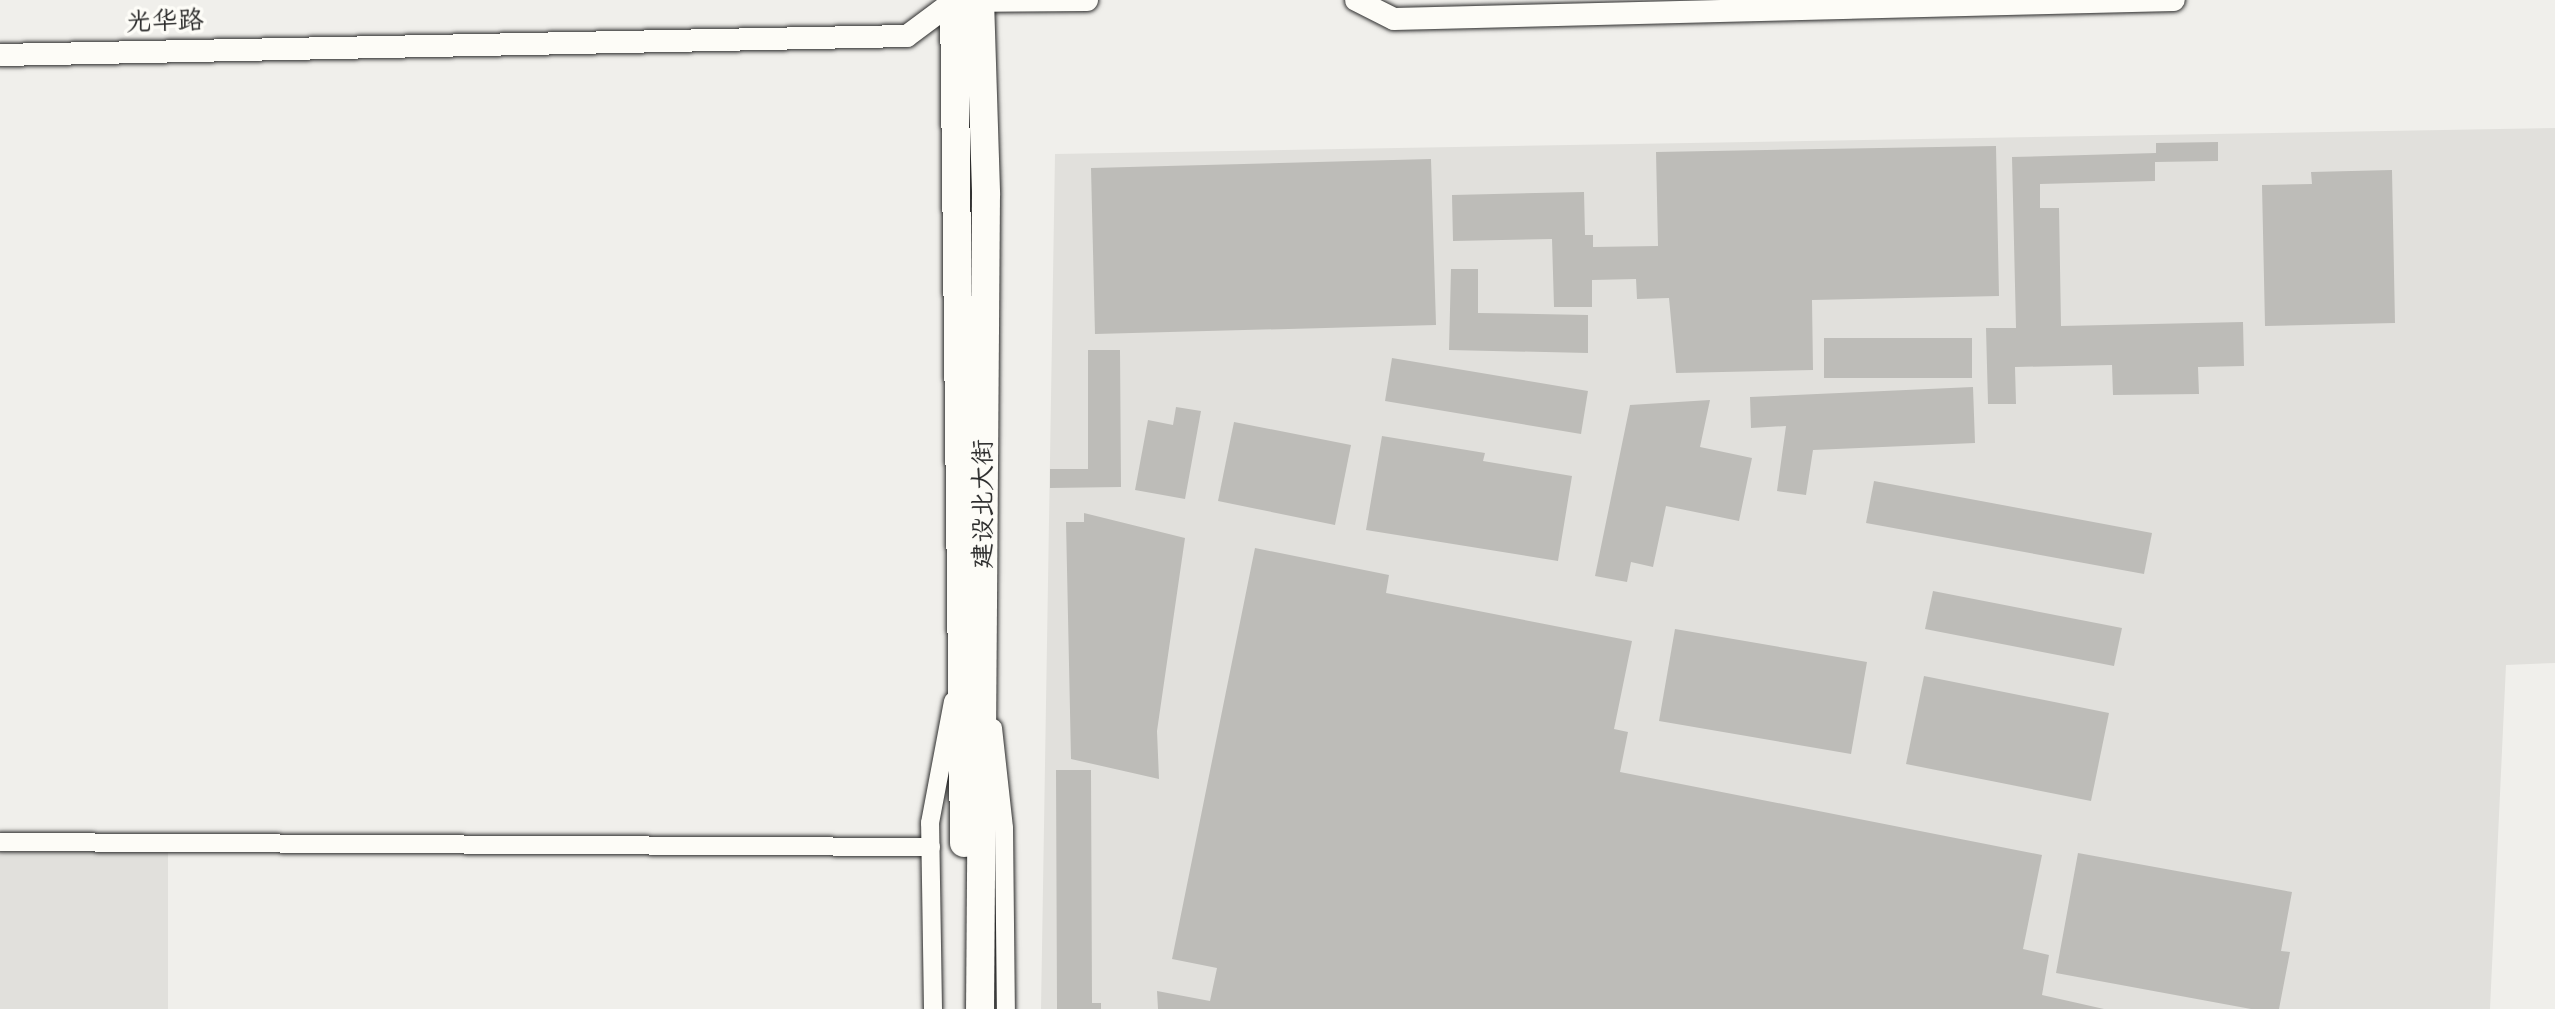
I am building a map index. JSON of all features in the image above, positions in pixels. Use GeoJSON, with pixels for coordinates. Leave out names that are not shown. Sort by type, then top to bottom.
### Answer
{"type":"FeatureCollection","features":[{"type":"Feature","properties":{"kind":"main road","name":"建设北大街"},"geometry":{"type":"LineString","coordinates":[[980,1],[975,642],[980,1009]]}},
{"type":"Feature","properties":{"kind":"main road"},"geometry":{"type":"LineString","coordinates":[[965,1009],[975,642]]}},
{"type":"Feature","properties":{"kind":"street"},"geometry":{"type":"LineString","coordinates":[[980,1],[1087,0]]}},
{"type":"Feature","properties":{"kind":"street"},"geometry":{"type":"LineString","coordinates":[[1356,0],[1394,19],[2174,0]]}},
{"type":"Feature","properties":{"kind":"street","name":"光华路"},"geometry":{"type":"LineString","coordinates":[[0,55],[907,36],[980,1]]}},
{"type":"Feature","properties":{"kind":"street"},"geometry":{"type":"LineString","coordinates":[[933,1009],[930,823],[975,642]]}},
{"type":"Feature","properties":{"kind":"street"},"geometry":{"type":"LineString","coordinates":[[975,642],[1004,828],[1006,1009]]}},
{"type":"Feature","properties":{"kind":"street"},"geometry":{"type":"LineString","coordinates":[[0,842],[931,847]]}},
{"type":"Feature","properties":{"kind":"shaded area"},"geometry":{"type":"Polygon","coordinates":[[[2555,128],[2555,663],[2506,665],[2490,1009],[1041,1009],[1055,154],[2555,128]]]}},
{"type":"Feature","properties":{"kind":"shaded area"},"geometry":{"type":"Polygon","coordinates":[[[168,851],[168,1009],[0,1009],[0,852],[168,851]]]}},
{"type":"Feature","properties":{"kind":"building"},"geometry":{"type":"Polygon","coordinates":[[[2218,142],[2218,161],[2155,162],[2155,181],[2040,184],[2040,208],[2059,208],[2061,326],[2243,322],[2244,366],[2198,367],[2199,394],[2113,395],[2112,365],[2015,367],[2016,404],[1988,404],[1986,328],[2016,328],[2012,157],[2156,153],[2156,143],[2218,142]]]}},
{"type":"Feature","properties":{"kind":"building"},"geometry":{"type":"Polygon","coordinates":[[[1996,146],[1999,296],[1812,300],[1813,370],[1676,373],[1669,298],[1637,299],[1636,279],[1592,280],[1592,307],[1554,307],[1552,239],[1453,241],[1452,195],[1584,192],[1585,235],[1593,235],[1593,247],[1658,246],[1656,152],[1996,146]]]}},
{"type":"Feature","properties":{"kind":"building"},"geometry":{"type":"Polygon","coordinates":[[[1431,159],[1436,325],[1095,334],[1091,168],[1431,159]]]}},
{"type":"Feature","properties":{"kind":"building"},"geometry":{"type":"Polygon","coordinates":[[[2392,170],[2395,323],[2265,326],[2262,185],[2312,184],[2311,172],[2392,170]]]}},
{"type":"Feature","properties":{"kind":"building"},"geometry":{"type":"Polygon","coordinates":[[[1451,269],[1478,269],[1478,313],[1588,315],[1588,353],[1449,350],[1451,269]]]}},
{"type":"Feature","properties":{"kind":"building"},"geometry":{"type":"Polygon","coordinates":[[[1824,338],[1972,338],[1972,378],[1824,378],[1824,338]]]}},
{"type":"Feature","properties":{"kind":"building"},"geometry":{"type":"Polygon","coordinates":[[[1088,350],[1120,350],[1121,487],[1050,488],[1050,469],[1088,469],[1088,350]]]}},
{"type":"Feature","properties":{"kind":"building"},"geometry":{"type":"Polygon","coordinates":[[[1392,358],[1588,391],[1581,434],[1385,401],[1392,358]]]}},
{"type":"Feature","properties":{"kind":"building"},"geometry":{"type":"Polygon","coordinates":[[[1973,387],[1975,443],[1813,450],[1806,495],[1777,491],[1786,426],[1751,428],[1750,397],[1973,387]]]}},
{"type":"Feature","properties":{"kind":"building"},"geometry":{"type":"Polygon","coordinates":[[[1710,400],[1700,447],[1752,458],[1739,521],[1666,506],[1653,567],[1631,562],[1627,582],[1595,576],[1630,405],[1710,400]]]}},
{"type":"Feature","properties":{"kind":"building"},"geometry":{"type":"Polygon","coordinates":[[[1176,407],[1201,411],[1185,499],[1135,490],[1148,420],[1173,425],[1176,407]]]}},
{"type":"Feature","properties":{"kind":"building"},"geometry":{"type":"Polygon","coordinates":[[[1234,422],[1351,445],[1335,525],[1218,501],[1234,422]]]}},
{"type":"Feature","properties":{"kind":"building"},"geometry":{"type":"Polygon","coordinates":[[[1382,436],[1485,453],[1483,461],[1572,476],[1558,561],[1366,530],[1382,436]]]}},
{"type":"Feature","properties":{"kind":"building"},"geometry":{"type":"Polygon","coordinates":[[[1874,481],[2152,533],[2144,574],[1866,523],[1874,481]]]}},
{"type":"Feature","properties":{"kind":"building"},"geometry":{"type":"Polygon","coordinates":[[[1084,513],[1185,538],[1157,731],[1159,779],[1071,759],[1066,522],[1084,522],[1084,513]]]}},
{"type":"Feature","properties":{"kind":"building"},"geometry":{"type":"Polygon","coordinates":[[[1255,548],[1389,575],[1386,593],[1632,641],[1614,729],[1628,732],[1620,772],[2042,855],[2023,949],[2049,955],[2042,995],[2104,1009],[1158,1009],[1157,991],[1210,1001],[1217,968],[1172,959],[1255,548]]]}},
{"type":"Feature","properties":{"kind":"building"},"geometry":{"type":"Polygon","coordinates":[[[1933,591],[2122,628],[2114,666],[1925,629],[1933,591]]]}},
{"type":"Feature","properties":{"kind":"building"},"geometry":{"type":"Polygon","coordinates":[[[1675,629],[1867,662],[1851,754],[1659,721],[1675,629]]]}},
{"type":"Feature","properties":{"kind":"building"},"geometry":{"type":"Polygon","coordinates":[[[1924,676],[2109,713],[2091,801],[1906,764],[1924,676]]]}},
{"type":"Feature","properties":{"kind":"building"},"geometry":{"type":"Polygon","coordinates":[[[1056,770],[1091,770],[1092,1003],[1101,1003],[1101,1009],[1057,1009],[1056,770]]]}},
{"type":"Feature","properties":{"kind":"building"},"geometry":{"type":"Polygon","coordinates":[[[2078,853],[2292,892],[2281,951],[2290,952],[2279,1009],[2251,1009],[2056,973],[2078,853]]]}}]}
